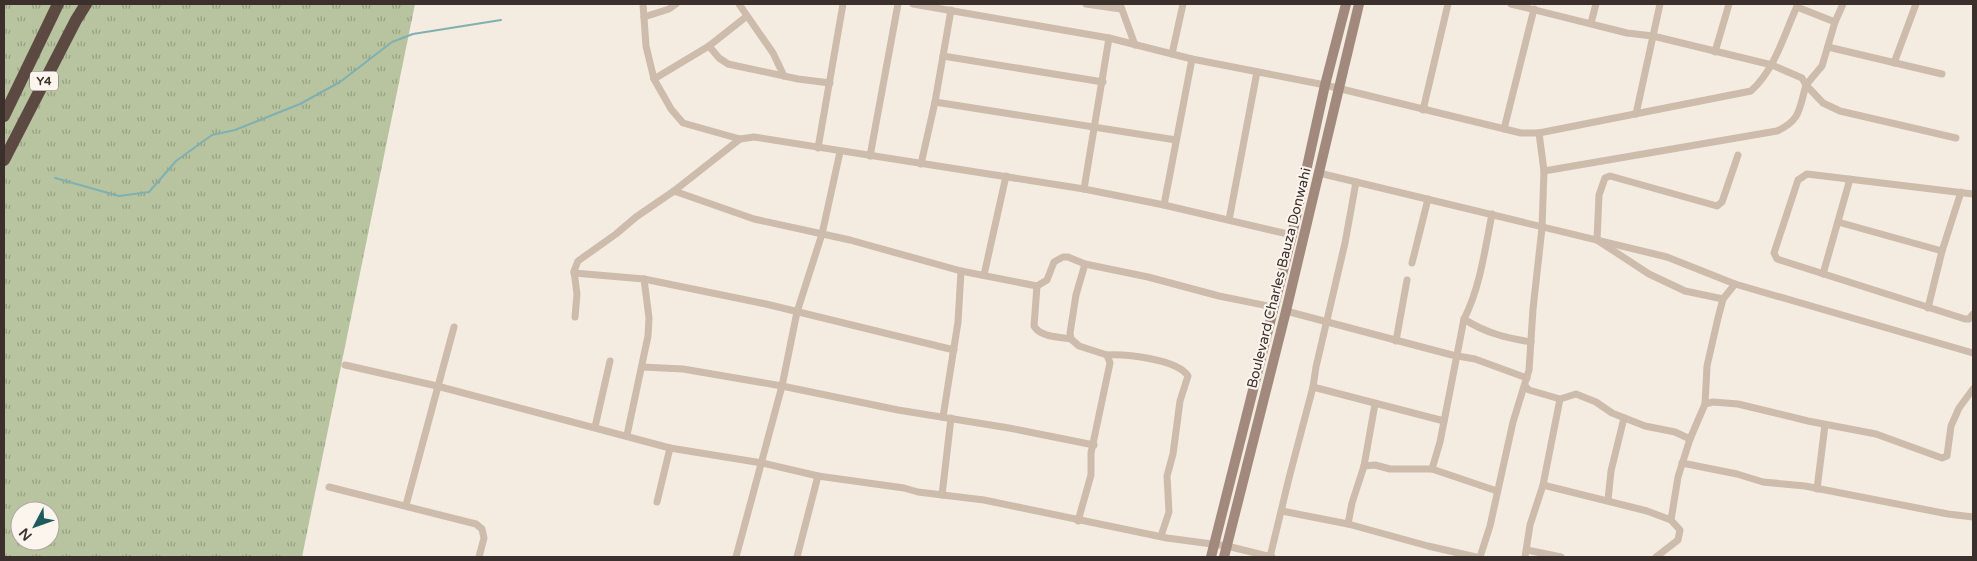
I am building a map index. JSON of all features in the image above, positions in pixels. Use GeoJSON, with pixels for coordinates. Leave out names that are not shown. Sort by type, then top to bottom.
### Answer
{"type":"FeatureCollection","features":[{"type":"Feature","properties":{"kind":"highway","name":"Y4"},"geometry":{"type":"LineString","coordinates":[[4,116],[58,4]]}},
{"type":"Feature","properties":{"kind":"highway","name":"Y4"},"geometry":{"type":"LineString","coordinates":[[4,160],[86,4]]}},
{"type":"Feature","properties":{"kind":"main road","name":"Boulevard Charles Bauza Donwahi"},"geometry":{"type":"LineString","coordinates":[[1211,557],[1292,235],[1325,85],[1346,4]]}},
{"type":"Feature","properties":{"kind":"main road","name":"Boulevard Charles Bauza Donwahi"},"geometry":{"type":"LineString","coordinates":[[1224,557],[1286,311],[1359,4]]}},
{"type":"Feature","properties":{"kind":"street"},"geometry":{"type":"LineString","coordinates":[[643,4],[646,46],[654,80],[671,109],[683,124],[740,139],[754,137],[1084,189],[1164,205],[1292,235]]}},
{"type":"Feature","properties":{"kind":"street"},"geometry":{"type":"LineString","coordinates":[[644,17],[669,9],[676,4]]}},
{"type":"Feature","properties":{"kind":"street"},"geometry":{"type":"LineString","coordinates":[[739,4],[773,53],[784,76]]}},
{"type":"Feature","properties":{"kind":"street"},"geometry":{"type":"LineString","coordinates":[[818,148],[843,4]]}},
{"type":"Feature","properties":{"kind":"street"},"geometry":{"type":"LineString","coordinates":[[870,156],[898,4]]}},
{"type":"Feature","properties":{"kind":"street"},"geometry":{"type":"LineString","coordinates":[[913,4],[1109,38],[1192,59],[1325,85],[1521,133],[1539,134],[1559,128],[1744,94],[1761,82],[1772,65],[1798,5],[1835,22]]}},
{"type":"Feature","properties":{"kind":"street"},"geometry":{"type":"LineString","coordinates":[[1086,4],[1120,7],[1135,45]]}},
{"type":"Feature","properties":{"kind":"street"},"geometry":{"type":"LineString","coordinates":[[1172,54],[1183,4]]}},
{"type":"Feature","properties":{"kind":"street"},"geometry":{"type":"LineString","coordinates":[[1423,110],[1448,4]]}},
{"type":"Feature","properties":{"kind":"street"},"geometry":{"type":"LineString","coordinates":[[1511,4],[1627,33],[1653,36],[1772,65],[1802,78],[1823,103],[1840,111],[1956,138]]}},
{"type":"Feature","properties":{"kind":"street"},"geometry":{"type":"LineString","coordinates":[[1591,23],[1596,4]]}},
{"type":"Feature","properties":{"kind":"street"},"geometry":{"type":"LineString","coordinates":[[1636,114],[1660,4]]}},
{"type":"Feature","properties":{"kind":"street"},"geometry":{"type":"LineString","coordinates":[[1716,52],[1729,4]]}},
{"type":"Feature","properties":{"kind":"street"},"geometry":{"type":"LineString","coordinates":[[1544,171],[1777,131],[1788,126],[1796,119],[1806,85],[1822,66],[1835,22],[1843,4]]}},
{"type":"Feature","properties":{"kind":"street"},"geometry":{"type":"LineString","coordinates":[[1894,63],[1916,4]]}},
{"type":"Feature","properties":{"kind":"street"},"geometry":{"type":"LineString","coordinates":[[1504,129],[1534,9]]}},
{"type":"Feature","properties":{"kind":"street"},"geometry":{"type":"LineString","coordinates":[[922,164],[951,10]]}},
{"type":"Feature","properties":{"kind":"street"},"geometry":{"type":"LineString","coordinates":[[654,80],[709,46],[748,16]]}},
{"type":"Feature","properties":{"kind":"street"},"geometry":{"type":"LineString","coordinates":[[1084,189],[1096,128],[1109,38]]}},
{"type":"Feature","properties":{"kind":"street"},"geometry":{"type":"LineString","coordinates":[[709,46],[719,58],[728,64],[784,76],[830,83]]}},
{"type":"Feature","properties":{"kind":"street"},"geometry":{"type":"LineString","coordinates":[[1828,47],[1942,74]]}},
{"type":"Feature","properties":{"kind":"street"},"geometry":{"type":"LineString","coordinates":[[943,56],[1102,82]]}},
{"type":"Feature","properties":{"kind":"street"},"geometry":{"type":"LineString","coordinates":[[1164,205],[1192,59]]}},
{"type":"Feature","properties":{"kind":"street"},"geometry":{"type":"LineString","coordinates":[[1229,220],[1257,72]]}},
{"type":"Feature","properties":{"kind":"street"},"geometry":{"type":"LineString","coordinates":[[935,102],[1176,140]]}},
{"type":"Feature","properties":{"kind":"street"},"geometry":{"type":"LineString","coordinates":[[1480,557],[1490,526],[1513,422],[1529,370],[1542,228],[1544,171],[1539,134]]}},
{"type":"Feature","properties":{"kind":"street"},"geometry":{"type":"LineString","coordinates":[[575,317],[577,294],[574,273],[578,261],[674,191],[740,139]]}},
{"type":"Feature","properties":{"kind":"street"},"geometry":{"type":"LineString","coordinates":[[736,557],[782,386],[798,312],[822,234],[840,152]]}},
{"type":"Feature","properties":{"kind":"street"},"geometry":{"type":"LineString","coordinates":[[1597,240],[1600,195],[1605,178],[1610,176],[1716,206],[1722,202],[1738,155]]}},
{"type":"Feature","properties":{"kind":"street"},"geometry":{"type":"LineString","coordinates":[[1319,173],[1667,257],[1735,284],[1973,353]]}},
{"type":"Feature","properties":{"kind":"street"},"geometry":{"type":"LineString","coordinates":[[1973,194],[1807,174],[1800,178],[1774,253],[1777,259],[1928,308],[1965,319],[1969,319],[1973,314]]}},
{"type":"Feature","properties":{"kind":"street"},"geometry":{"type":"LineString","coordinates":[[984,276],[1006,176]]}},
{"type":"Feature","properties":{"kind":"street"},"geometry":{"type":"LineString","coordinates":[[1822,274],[1850,179]]}},
{"type":"Feature","properties":{"kind":"street"},"geometry":{"type":"LineString","coordinates":[[345,365],[437,386],[627,435],[670,448],[762,463],[818,476],[1018,506],[1161,536],[1227,546],[1271,557],[1313,387],[1345,243],[1356,182]]}},
{"type":"Feature","properties":{"kind":"street"},"geometry":{"type":"LineString","coordinates":[[674,191],[754,219],[822,234],[984,276],[1037,286],[1047,280],[1054,262],[1060,258],[1068,257],[1085,264],[1163,280],[1219,296],[1273,307]]}},
{"type":"Feature","properties":{"kind":"street"},"geometry":{"type":"LineString","coordinates":[[1928,308],[1942,251],[1961,192]]}},
{"type":"Feature","properties":{"kind":"street"},"geometry":{"type":"LineString","coordinates":[[1412,263],[1428,199]]}},
{"type":"Feature","properties":{"kind":"street"},"geometry":{"type":"LineString","coordinates":[[1432,469],[1444,421],[1464,319],[1469,309],[1476,283],[1492,214]]}},
{"type":"Feature","properties":{"kind":"street"},"geometry":{"type":"LineString","coordinates":[[1838,222],[1942,251]]}},
{"type":"Feature","properties":{"kind":"street"},"geometry":{"type":"LineString","coordinates":[[1597,240],[1649,274],[1685,292],[1723,299]]}},
{"type":"Feature","properties":{"kind":"street"},"geometry":{"type":"LineString","coordinates":[[1071,339],[1070,333],[1076,295],[1085,264]]}},
{"type":"Feature","properties":{"kind":"street"},"geometry":{"type":"LineString","coordinates":[[942,417],[958,322],[961,271]]}},
{"type":"Feature","properties":{"kind":"street"},"geometry":{"type":"LineString","coordinates":[[574,273],[644,279],[766,304],[954,350]]}},
{"type":"Feature","properties":{"kind":"street"},"geometry":{"type":"LineString","coordinates":[[627,435],[648,336],[649,318],[644,279]]}},
{"type":"Feature","properties":{"kind":"street"},"geometry":{"type":"LineString","coordinates":[[1396,340],[1407,280]]}},
{"type":"Feature","properties":{"kind":"street"},"geometry":{"type":"LineString","coordinates":[[1672,520],[1673,500],[1682,463],[1705,404],[1707,366],[1723,299],[1735,284]]}},
{"type":"Feature","properties":{"kind":"street"},"geometry":{"type":"LineString","coordinates":[[1037,286],[1034,326],[1036,331],[1071,339],[1079,346],[1107,355],[1122,354],[1156,361],[1184,370],[1188,376],[1180,401],[1173,454],[1167,476],[1169,512],[1161,536]]}},
{"type":"Feature","properties":{"kind":"street"},"geometry":{"type":"LineString","coordinates":[[1286,311],[1326,323],[1456,356],[1475,359],[1526,382],[1529,390],[1560,399],[1576,394],[1596,402],[1612,413],[1624,418],[1645,426],[1680,434],[1690,439]]}},
{"type":"Feature","properties":{"kind":"street"},"geometry":{"type":"LineString","coordinates":[[1464,319],[1478,328],[1493,334],[1531,342]]}},
{"type":"Feature","properties":{"kind":"street"},"geometry":{"type":"LineString","coordinates":[[406,505],[454,327]]}},
{"type":"Feature","properties":{"kind":"street"},"geometry":{"type":"LineString","coordinates":[[1078,520],[1091,475],[1091,453],[1110,363],[1107,355]]}},
{"type":"Feature","properties":{"kind":"street"},"geometry":{"type":"LineString","coordinates":[[594,427],[610,360]]}},
{"type":"Feature","properties":{"kind":"street"},"geometry":{"type":"LineString","coordinates":[[642,367],[683,369],[782,386],[1094,445]]}},
{"type":"Feature","properties":{"kind":"street"},"geometry":{"type":"LineString","coordinates":[[1313,387],[1444,421]]}},
{"type":"Feature","properties":{"kind":"street"},"geometry":{"type":"LineString","coordinates":[[1705,404],[1713,402],[1738,404],[1825,425],[1886,436],[1942,458],[1947,456],[1951,426],[1959,408],[1973,389]]}},
{"type":"Feature","properties":{"kind":"street"},"geometry":{"type":"LineString","coordinates":[[1560,399],[1542,485],[1530,525],[1526,553],[1562,557]]}},
{"type":"Feature","properties":{"kind":"street"},"geometry":{"type":"LineString","coordinates":[[1348,524],[1352,503],[1364,466],[1375,404]]}},
{"type":"Feature","properties":{"kind":"street"},"geometry":{"type":"LineString","coordinates":[[942,495],[951,418]]}},
{"type":"Feature","properties":{"kind":"street"},"geometry":{"type":"LineString","coordinates":[[1608,500],[1611,471],[1624,418]]}},
{"type":"Feature","properties":{"kind":"street"},"geometry":{"type":"LineString","coordinates":[[1817,489],[1825,425]]}},
{"type":"Feature","properties":{"kind":"street"},"geometry":{"type":"LineString","coordinates":[[657,502],[670,448]]}},
{"type":"Feature","properties":{"kind":"street"},"geometry":{"type":"LineString","coordinates":[[1682,463],[1737,474],[1763,482],[1805,486],[1948,514],[1973,517]]}},
{"type":"Feature","properties":{"kind":"street"},"geometry":{"type":"LineString","coordinates":[[1364,466],[1375,465],[1390,469],[1432,469],[1497,491]]}},
{"type":"Feature","properties":{"kind":"street"},"geometry":{"type":"LineString","coordinates":[[797,557],[818,476]]}},
{"type":"Feature","properties":{"kind":"street"},"geometry":{"type":"LineString","coordinates":[[1542,485],[1608,500],[1672,520],[1680,530],[1678,540],[1656,557]]}},
{"type":"Feature","properties":{"kind":"street"},"geometry":{"type":"LineString","coordinates":[[329,487],[476,524],[482,529],[484,538],[479,557]]}},
{"type":"Feature","properties":{"kind":"street"},"geometry":{"type":"LineString","coordinates":[[1282,511],[1348,524],[1476,557]]}},
{"type":"Feature","properties":{"kind":"green space"},"geometry":{"type":"Polygon","coordinates":[[[4,4],[415,4],[302,557],[4,557],[4,4]]]}},
{"type":"Feature","properties":{"kind":"waterway"},"geometry":{"type":"LineString","coordinates":[[55,178],[119,196],[149,192],[176,161],[212,135],[235,130],[300,104],[340,82],[392,42],[413,34],[501,20]]}}]}
